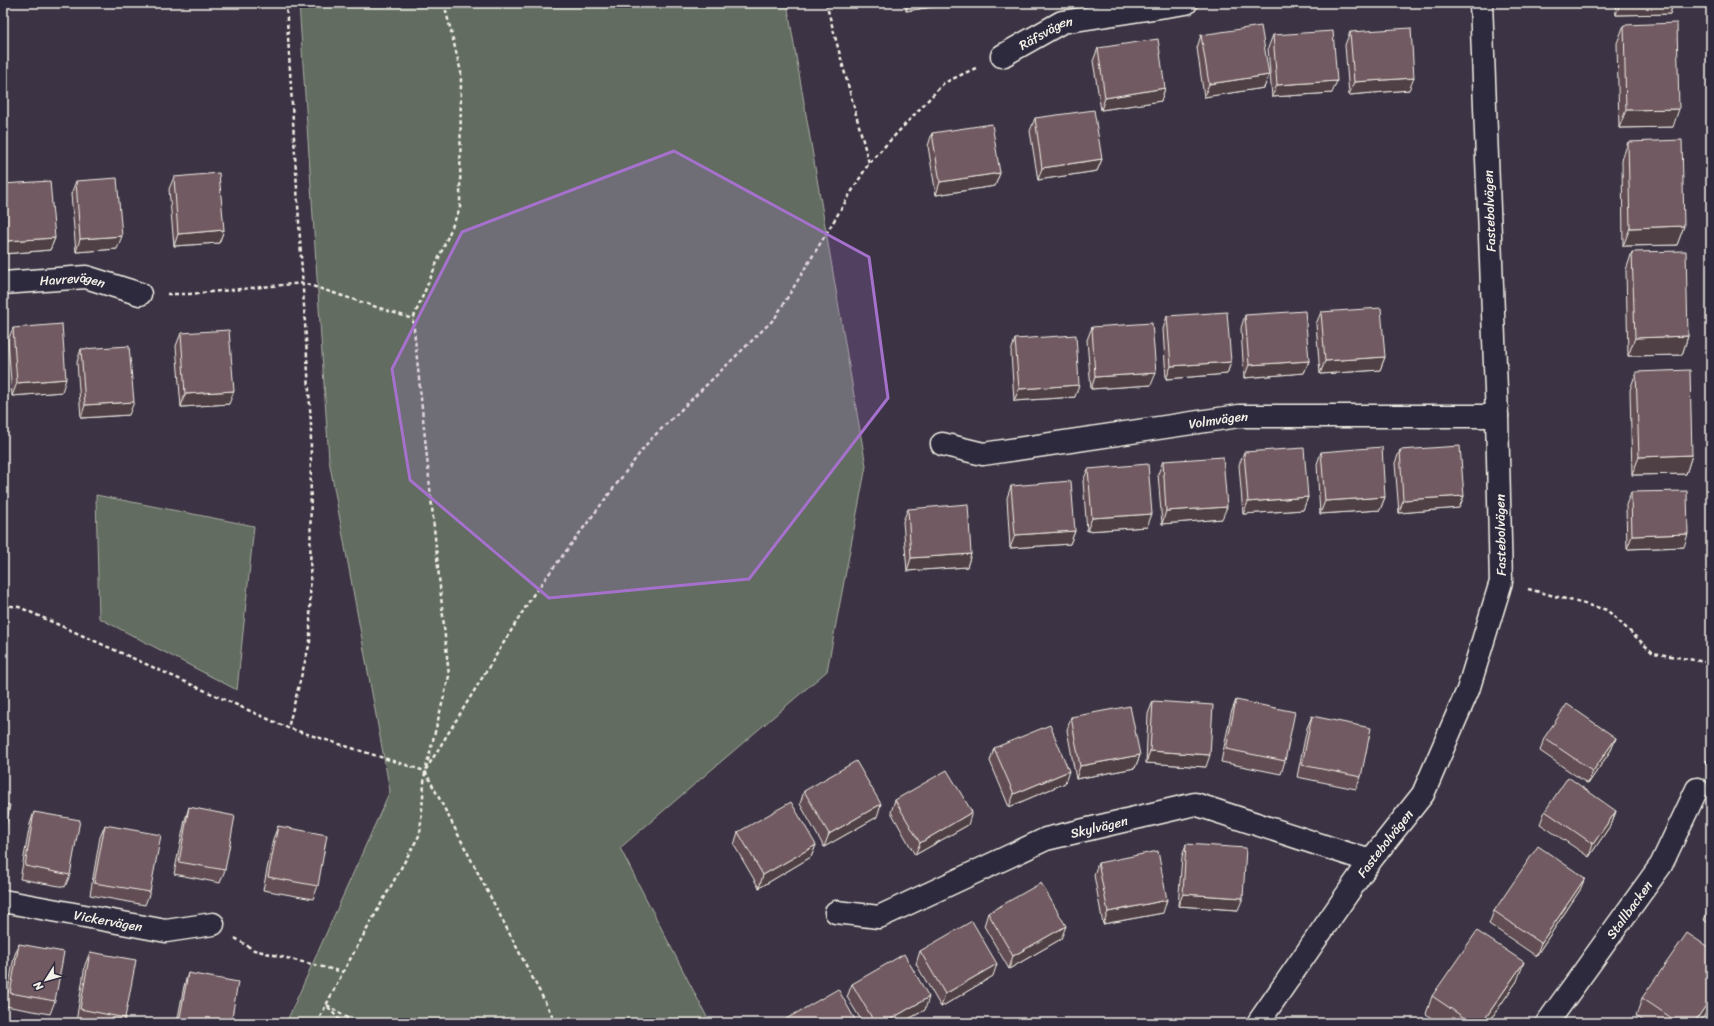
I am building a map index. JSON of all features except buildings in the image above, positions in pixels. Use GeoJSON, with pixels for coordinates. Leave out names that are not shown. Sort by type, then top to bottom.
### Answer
{"type":"FeatureCollection","features":[{"type":"Feature","properties":{"kind":"street","name":"Räfsvägen"},"geometry":{"type":"LineString","coordinates":[[1002,56],[1062,22],[1186,3]]}},
{"type":"Feature","properties":{"kind":"street","name":"Fastebolvägen"},"geometry":{"type":"LineString","coordinates":[[1258,1023],[1370,861],[1423,794],[1468,690],[1500,582],[1497,416],[1481,3]]}},
{"type":"Feature","properties":{"kind":"street","name":"Havrevägen"},"geometry":{"type":"LineString","coordinates":[[3,283],[86,277],[140,294]]}},
{"type":"Feature","properties":{"kind":"street","name":"Volmvägen"},"geometry":{"type":"LineString","coordinates":[[942,444],[982,454],[1240,416],[1497,416]]}},
{"type":"Feature","properties":{"kind":"street","name":"Stallbacken"},"geometry":{"type":"LineString","coordinates":[[1547,1023],[1661,865],[1697,789]]}},
{"type":"Feature","properties":{"kind":"street","name":"Skylvägen"},"geometry":{"type":"LineString","coordinates":[[836,912],[879,917],[1046,839],[1195,804],[1370,861]]}},
{"type":"Feature","properties":{"kind":"street","name":"Vickervägen"},"geometry":{"type":"LineString","coordinates":[[3,901],[166,931],[213,924]]}},
{"type":"Feature","properties":{"kind":"path"},"geometry":{"type":"LineString","coordinates":[[286,3],[311,424],[310,642],[288,728]]}},
{"type":"Feature","properties":{"kind":"path"},"geometry":{"type":"LineString","coordinates":[[317,1023],[343,972],[420,834],[426,771],[449,676],[413,319],[460,208],[461,72],[444,3]]}},
{"type":"Feature","properties":{"kind":"path"},"geometry":{"type":"LineString","coordinates":[[826,3],[869,163]]}},
{"type":"Feature","properties":{"kind":"path"},"geometry":{"type":"LineString","coordinates":[[426,771],[533,595],[649,442],[775,318],[869,163],[944,83],[1002,56]]}},
{"type":"Feature","properties":{"kind":"path"},"geometry":{"type":"LineString","coordinates":[[140,294],[190,294],[303,283],[413,319]]}},
{"type":"Feature","properties":{"kind":"path"},"geometry":{"type":"LineString","coordinates":[[1500,582],[1607,610],[1653,653],[1711,663]]}},
{"type":"Feature","properties":{"kind":"path"},"geometry":{"type":"LineString","coordinates":[[3,605],[19,607],[288,728],[426,771],[556,1023]]}},
{"type":"Feature","properties":{"kind":"path"},"geometry":{"type":"LineString","coordinates":[[213,924],[254,950],[343,972]]}},
{"type":"Feature","properties":{"kind":"path"},"geometry":{"type":"LineString","coordinates":[[327,1005],[342,1023]]}},
{"type":"Feature","properties":{"kind":"path"},"geometry":{"type":"LineString","coordinates":[[327,1005],[355,1023]]}},
{"type":"Feature","properties":{"kind":"highlighted area"},"geometry":{"type":"Polygon","coordinates":[[[674,151],[869,257],[888,398],[749,579],[549,598],[410,480],[392,369],[462,232],[674,151]]]}},
{"type":"Feature","properties":{"kind":"green space"},"geometry":{"type":"Polygon","coordinates":[[[299,3],[787,3],[866,466],[827,671],[620,848],[710,1023],[286,1023],[390,791],[329,460],[299,3]]]}},
{"type":"Feature","properties":{"kind":"green space"},"geometry":{"type":"Polygon","coordinates":[[[96,495],[254,526],[237,690],[99,618],[96,495]]]}}]}
